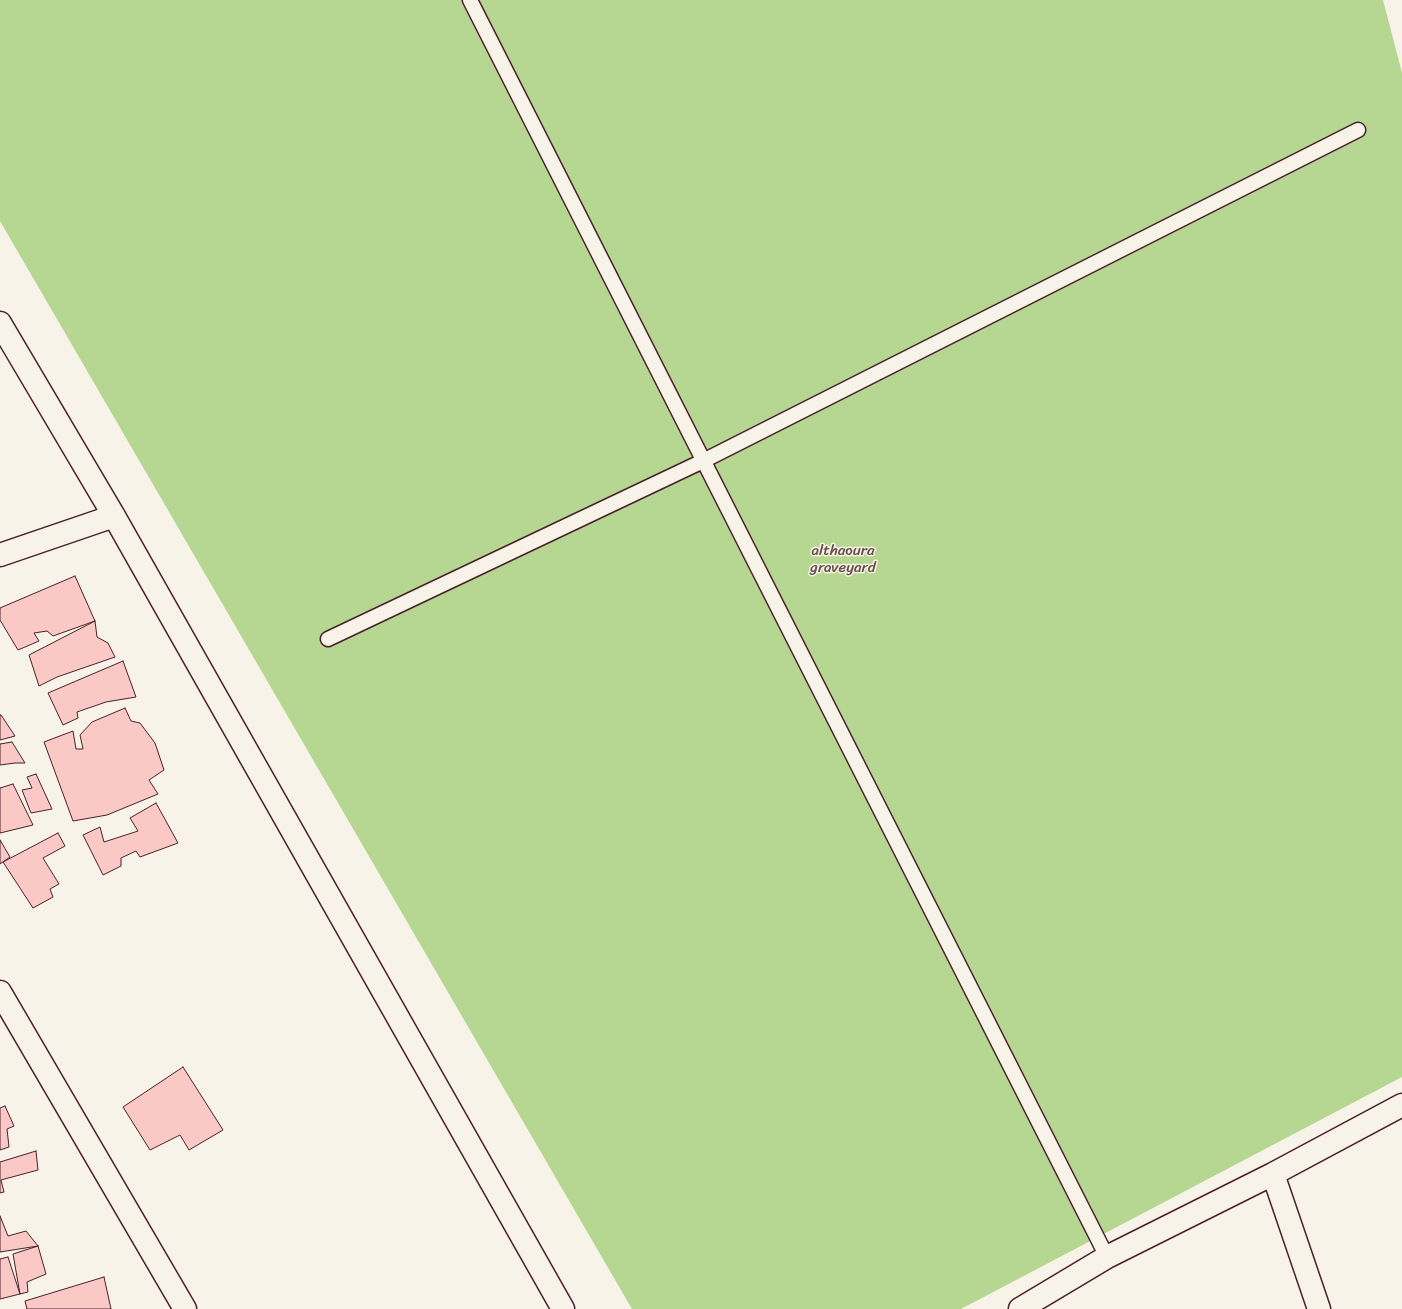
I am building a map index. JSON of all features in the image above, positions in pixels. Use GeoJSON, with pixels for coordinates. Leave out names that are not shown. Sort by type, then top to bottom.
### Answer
{"type":"FeatureCollection","features":[{"type":"Feature","properties":{"kind":"street"},"geometry":{"type":"LineString","coordinates":[[0,324],[114,516],[563,1309]]}},
{"type":"Feature","properties":{"kind":"street"},"geometry":{"type":"LineString","coordinates":[[0,555],[114,516]]}},
{"type":"Feature","properties":{"kind":"street"},"geometry":{"type":"LineString","coordinates":[[0,992],[185,1309]]}},
{"type":"Feature","properties":{"kind":"street"},"geometry":{"type":"LineString","coordinates":[[1020,1309],[1107,1257],[1273,1174],[1402,1105]]}},
{"type":"Feature","properties":{"kind":"street"},"geometry":{"type":"LineString","coordinates":[[1273,1174],[1319,1309]]}},
{"type":"Feature","properties":{"kind":"lane"},"geometry":{"type":"LineString","coordinates":[[470,0],[1107,1257]]}},
{"type":"Feature","properties":{"kind":"lane"},"geometry":{"type":"LineString","coordinates":[[328,639],[703,460],[1358,130]]}},
{"type":"Feature","properties":{"kind":"green space","name":"althaoura graveyard"},"geometry":{"type":"Polygon","coordinates":[[[0,0],[1383,0],[1402,73],[1402,1077],[961,1309],[632,1309],[0,221],[0,0]]]}},
{"type":"Feature","properties":{"kind":"building"},"geometry":{"type":"Polygon","coordinates":[[[75,576],[95,621],[53,636],[47,631],[34,633],[39,641],[18,650],[0,620],[0,608],[75,576]]]}},
{"type":"Feature","properties":{"kind":"building"},"geometry":{"type":"Polygon","coordinates":[[[95,621],[97,637],[108,643],[115,657],[57,677],[39,686],[29,655],[95,621]]]}},
{"type":"Feature","properties":{"kind":"building"},"geometry":{"type":"Polygon","coordinates":[[[123,661],[136,697],[106,702],[77,712],[78,718],[63,725],[48,693],[123,661]]]}},
{"type":"Feature","properties":{"kind":"building"},"geometry":{"type":"Polygon","coordinates":[[[125,708],[131,721],[140,723],[155,743],[164,770],[149,780],[158,794],[107,815],[73,821],[44,742],[73,731],[76,749],[83,749],[80,735],[92,722],[125,708]]]}},
{"type":"Feature","properties":{"kind":"building"},"geometry":{"type":"Polygon","coordinates":[[[1,715],[15,736],[0,740],[1,715]]]}},
{"type":"Feature","properties":{"kind":"building"},"geometry":{"type":"Polygon","coordinates":[[[12,742],[25,763],[0,765],[0,744],[12,742]]]}},
{"type":"Feature","properties":{"kind":"building"},"geometry":{"type":"Polygon","coordinates":[[[36,774],[52,809],[31,813],[22,790],[32,788],[27,777],[36,774]]]}},
{"type":"Feature","properties":{"kind":"building"},"geometry":{"type":"Polygon","coordinates":[[[13,784],[33,825],[0,833],[0,788],[13,784]]]}},
{"type":"Feature","properties":{"kind":"building"},"geometry":{"type":"Polygon","coordinates":[[[156,803],[178,843],[140,857],[136,851],[121,858],[121,866],[103,875],[83,835],[100,827],[104,842],[138,831],[130,818],[156,803]]]}},
{"type":"Feature","properties":{"kind":"building"},"geometry":{"type":"Polygon","coordinates":[[[58,833],[65,846],[43,858],[59,884],[50,889],[53,897],[33,908],[3,862],[58,833]]]}},
{"type":"Feature","properties":{"kind":"building"},"geometry":{"type":"Polygon","coordinates":[[[0,840],[10,857],[0,864],[0,840]]]}},
{"type":"Feature","properties":{"kind":"building"},"geometry":{"type":"Polygon","coordinates":[[[183,1067],[223,1130],[189,1150],[180,1135],[150,1150],[123,1107],[183,1067]]]}},
{"type":"Feature","properties":{"kind":"building"},"geometry":{"type":"Polygon","coordinates":[[[5,1106],[14,1126],[7,1129],[9,1147],[0,1150],[0,1108],[5,1106]]]}},
{"type":"Feature","properties":{"kind":"building"},"geometry":{"type":"Polygon","coordinates":[[[36,1151],[38,1170],[1,1180],[4,1192],[0,1193],[0,1162],[36,1151]]]}},
{"type":"Feature","properties":{"kind":"building"},"geometry":{"type":"Polygon","coordinates":[[[0,1216],[8,1236],[26,1231],[38,1246],[0,1252],[0,1216]]]}},
{"type":"Feature","properties":{"kind":"building"},"geometry":{"type":"Polygon","coordinates":[[[38,1246],[46,1274],[27,1282],[28,1292],[20,1294],[13,1254],[38,1246]]]}},
{"type":"Feature","properties":{"kind":"building"},"geometry":{"type":"Polygon","coordinates":[[[8,1257],[20,1294],[0,1299],[0,1259],[8,1257]]]}},
{"type":"Feature","properties":{"kind":"building"},"geometry":{"type":"Polygon","coordinates":[[[104,1277],[111,1309],[27,1309],[25,1301],[104,1277]]]}}]}
